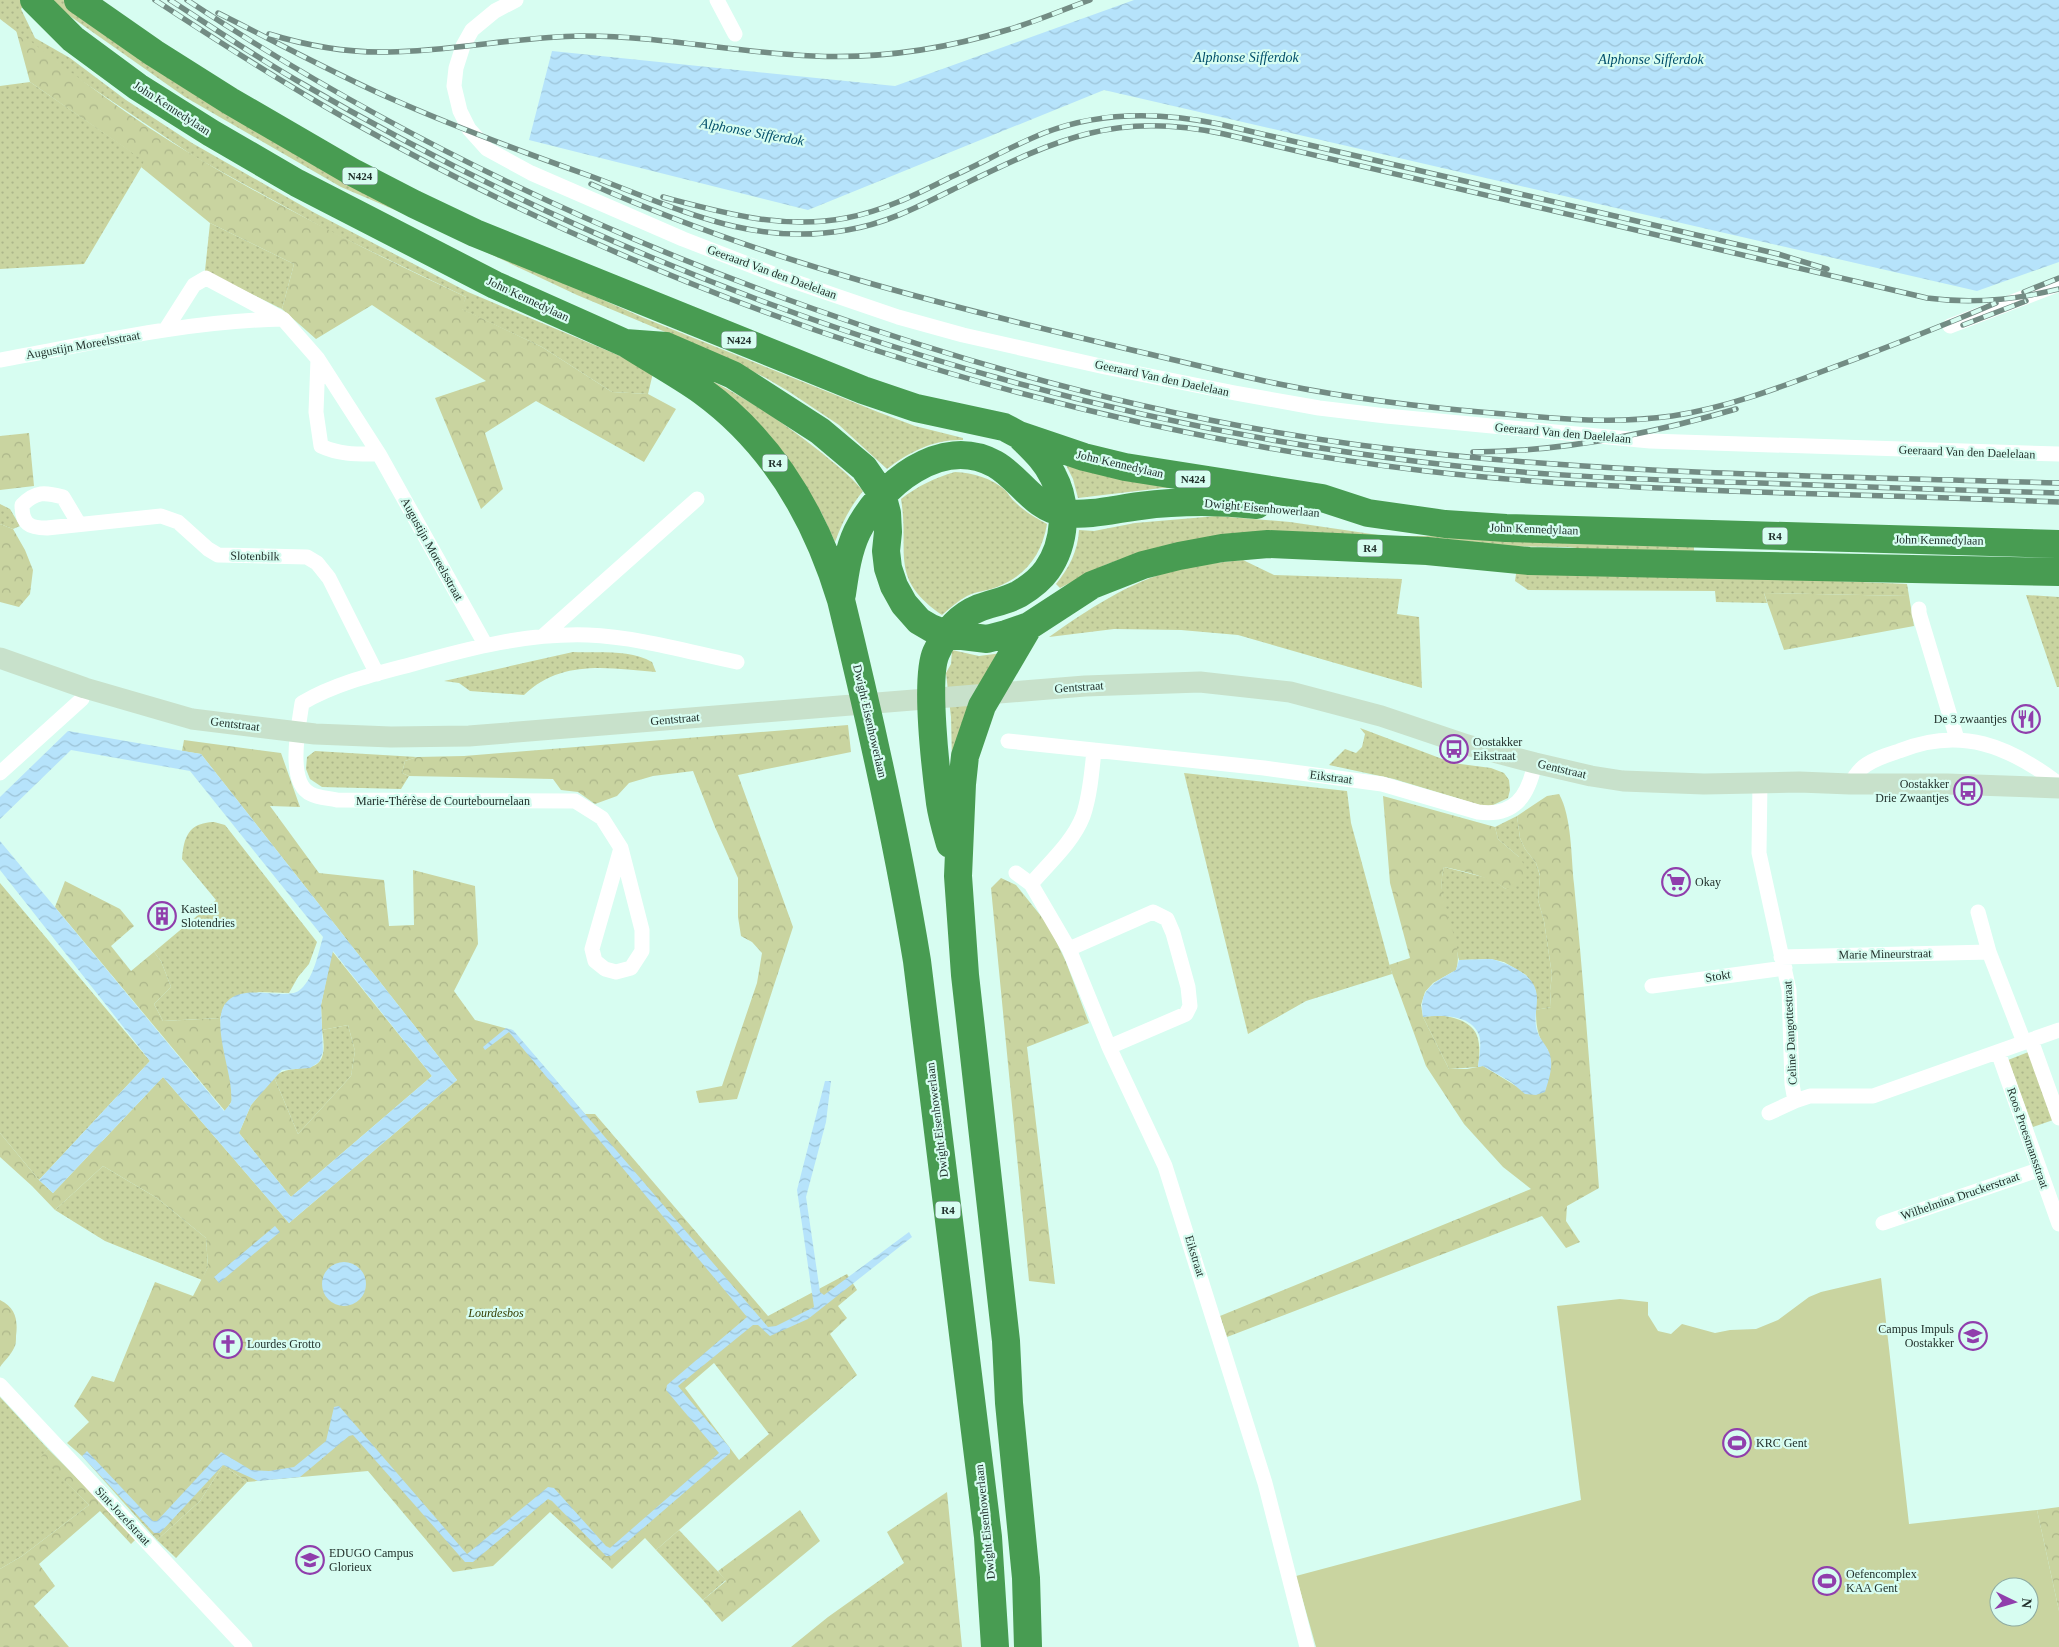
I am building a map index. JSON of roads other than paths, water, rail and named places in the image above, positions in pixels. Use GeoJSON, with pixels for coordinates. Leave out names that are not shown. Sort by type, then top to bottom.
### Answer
{"type":"FeatureCollection","features":[{"type":"Feature","properties":{"kind":"highway","name":"John Kennedylaan"},"geometry":{"type":"LineString","coordinates":[[34,0],[73,39],[138,87],[211,133],[297,183],[495,285],[625,343],[666,346],[733,375],[782,404],[820,431],[864,468],[882,494],[887,513],[886,551],[888,568],[894,586],[904,604],[919,621],[946,634],[987,638],[1029,626],[1092,585],[1143,565],[1222,548],[1268,544],[1382,548],[1539,561],[2059,572]]}},
{"type":"Feature","properties":{"kind":"highway","name":"John Kennedylaan"},"geometry":{"type":"LineString","coordinates":[[78,0],[154,53],[287,134],[362,178],[475,233],[863,390],[916,408],[1004,427],[1019,435],[1084,457],[1125,467],[1322,498],[1368,513],[1445,524],[1506,528],[2059,544]]}},
{"type":"Feature","properties":{"kind":"highway","name":"Dwight Eisenhowerlaan"},"geometry":{"type":"LineString","coordinates":[[625,343],[679,375],[727,410],[750,434],[776,464],[803,506],[832,568],[874,738],[904,882],[929,1052],[988,1537],[995,1647]]}},
{"type":"Feature","properties":{"kind":"highway","name":"John Kennedylaan"},"geometry":{"type":"LineString","coordinates":[[958,876],[940,805],[932,698],[932,670],[936,654],[946,634],[957,621],[968,614],[1017,595],[1034,584],[1047,571],[1055,557],[1060,540],[1063,513],[1060,494],[1054,476],[1043,459],[1019,435]]}},
{"type":"Feature","properties":{"kind":"highway","name":"Dwight Eisenhowerlaan"},"geometry":{"type":"LineString","coordinates":[[841,600],[850,551],[866,516],[882,494],[904,475],[921,465],[940,458],[970,457],[994,463],[1010,474],[1027,493],[1046,507],[1063,513],[1094,513],[1141,506],[1189,502],[1228,502],[1318,513],[1368,513]]}},
{"type":"Feature","properties":{"kind":"highway","name":"John Kennedylaan"},"geometry":{"type":"LineString","coordinates":[[958,876],[961,792],[965,756],[982,706],[1029,626]]}},
{"type":"Feature","properties":{"kind":"highway","name":"R4"},"geometry":{"type":"LineString","coordinates":[[958,876],[965,975],[1006,1341],[1009,1403],[1026,1578],[1028,1647]]}},
{"type":"Feature","properties":{"kind":"street","name":"Geeraard Van den Daelelaan"},"geometry":{"type":"LineString","coordinates":[[516,0],[495,11],[472,30],[462,46],[456,68],[454,86],[460,111],[469,129],[488,149],[531,173],[683,239],[898,317],[962,335],[1114,369],[1319,408],[1386,416],[1650,441],[2059,454]]}},
{"type":"Feature","properties":{"kind":"street"},"geometry":{"type":"LineString","coordinates":[[718,0],[735,34]]}},
{"type":"Feature","properties":{"kind":"street","name":"Augustijn Moreelsstraat"},"geometry":{"type":"LineString","coordinates":[[166,329],[194,286],[206,278],[283,319],[318,359],[379,454],[485,644]]}},
{"type":"Feature","properties":{"kind":"street"},"geometry":{"type":"LineString","coordinates":[[1950,326],[2059,284]]}},
{"type":"Feature","properties":{"kind":"street","name":"Augustijn Moreelsstraat"},"geometry":{"type":"LineString","coordinates":[[0,360],[166,329],[240,320],[283,319]]}},
{"type":"Feature","properties":{"kind":"street"},"geometry":{"type":"LineString","coordinates":[[318,359],[316,412],[321,446],[331,451],[351,454],[379,454]]}},
{"type":"Feature","properties":{"kind":"street"},"geometry":{"type":"LineString","coordinates":[[543,636],[697,499]]}},
{"type":"Feature","properties":{"kind":"street","name":"Slotenbilk"},"geometry":{"type":"LineString","coordinates":[[79,524],[161,516],[178,522],[208,550],[218,555],[307,557],[317,563],[329,578],[377,674]]}},
{"type":"Feature","properties":{"kind":"street"},"geometry":{"type":"LineString","coordinates":[[1919,609],[1957,739]]}},
{"type":"Feature","properties":{"kind":"street"},"geometry":{"type":"LineString","coordinates":[[297,732],[302,703],[318,693],[377,674],[485,644],[543,636],[589,635],[629,640],[737,662]]}},
{"type":"Feature","properties":{"kind":"street","name":"Gentstraat"},"geometry":{"type":"LineString","coordinates":[[0,658],[83,693]]}},
{"type":"Feature","properties":{"kind":"street","name":"Gentstraat"},"geometry":{"type":"LineString","coordinates":[[0,671],[192,719],[297,732],[391,737],[469,736],[1038,690],[1200,682],[1290,692],[1382,716],[1458,742],[1535,763],[1591,776],[1623,781],[1704,784],[1760,782],[1947,784],[2059,788]]}},
{"type":"Feature","properties":{"kind":"street"},"geometry":{"type":"LineString","coordinates":[[0,773],[83,693]]}},
{"type":"Feature","properties":{"kind":"street","name":"Marie-Thérèse de Courtebournelaan"},"geometry":{"type":"LineString","coordinates":[[297,732],[296,772],[301,786],[310,794],[337,800],[575,801],[602,818],[621,848],[642,930],[642,951],[631,968],[616,972],[605,969],[595,962],[592,949],[621,848]]}},
{"type":"Feature","properties":{"kind":"street"},"geometry":{"type":"LineString","coordinates":[[1850,784],[1861,768],[1878,758],[1917,744],[1957,739],[1987,744],[2016,755],[2034,765],[2059,784]]}},
{"type":"Feature","properties":{"kind":"street","name":"Eikstraat"},"geometry":{"type":"LineString","coordinates":[[1008,741],[1264,768],[1382,784],[1478,812],[1493,814],[1507,811],[1520,800],[1532,777],[1535,763]]}},
{"type":"Feature","properties":{"kind":"street"},"geometry":{"type":"LineString","coordinates":[[1031,884],[1065,845],[1083,815],[1094,750]]}},
{"type":"Feature","properties":{"kind":"street","name":"Celine Dangottestraat"},"geometry":{"type":"LineString","coordinates":[[1760,782],[1759,853],[1789,990],[1792,1084],[1795,1101],[1810,1096],[1873,1096],[2059,1030]]}},
{"type":"Feature","properties":{"kind":"street","name":"Eikstraat"},"geometry":{"type":"LineString","coordinates":[[1016,873],[1031,884],[1069,949],[1109,1047],[1166,1166],[1265,1484],[1306,1647]]}},
{"type":"Feature","properties":{"kind":"street"},"geometry":{"type":"LineString","coordinates":[[1069,949],[1153,912],[1167,919],[1173,933],[1188,987],[1190,1006],[1186,1014],[1109,1047]]}},
{"type":"Feature","properties":{"kind":"street"},"geometry":{"type":"LineString","coordinates":[[1978,912],[1989,952],[2059,1118]]}},
{"type":"Feature","properties":{"kind":"street","name":"Marie Mineurstraat"},"geometry":{"type":"LineString","coordinates":[[1783,962],[1989,952]]}},
{"type":"Feature","properties":{"kind":"street","name":"Stokt"},"geometry":{"type":"LineString","coordinates":[[1652,986],[1743,972],[1783,962]]}},
{"type":"Feature","properties":{"kind":"street","name":"Roos Proesmansstraat"},"geometry":{"type":"LineString","coordinates":[[1998,1052],[2038,1170],[2059,1224]]}},
{"type":"Feature","properties":{"kind":"street"},"geometry":{"type":"LineString","coordinates":[[1769,1113],[1795,1101]]}},
{"type":"Feature","properties":{"kind":"street","name":"Wilhelmina Druckerstraat"},"geometry":{"type":"LineString","coordinates":[[1883,1223],[2038,1170]]}},
{"type":"Feature","properties":{"kind":"street","name":"Sint-Jozefstraat"},"geometry":{"type":"LineString","coordinates":[[0,1385],[246,1647]]}},
{"type":"Feature","properties":{"kind":"water","name":"Alphonse Sifferdok"},"geometry":{"type":"Polygon","coordinates":[[[1134,0],[2059,0],[2059,262],[1977,291],[1104,90],[808,210],[529,140],[552,51],[895,86],[1134,0]]]}},
{"type":"Feature","properties":{"kind":"water"},"geometry":{"type":"Polygon","coordinates":[[[68,731],[201,754],[457,1080],[289,1223],[163,1077],[53,1193],[39,1180],[150,1061],[0,870],[0,841],[224,1111],[231,1098],[220,1022],[221,1012],[225,1004],[233,997],[242,994],[253,992],[286,994],[294,993],[301,989],[312,972],[323,937],[190,771],[71,750],[0,819],[0,797],[68,731]],[[333,951],[321,1005],[323,1052],[319,1062],[310,1068],[282,1070],[251,1105],[239,1133],[291,1197],[432,1076],[333,951]]]}},
{"type":"Feature","properties":{"kind":"water"},"geometry":{"type":"Polygon","coordinates":[[[1491,959],[1518,970],[1530,979],[1534,985],[1537,995],[1537,1030],[1548,1050],[1551,1060],[1551,1071],[1545,1092],[1536,1095],[1525,1094],[1511,1082],[1483,1066],[1478,1067],[1480,1039],[1475,1028],[1469,1023],[1455,1017],[1423,1017],[1422,1007],[1425,993],[1435,983],[1456,970],[1459,960],[1491,959]]]}},
{"type":"Feature","properties":{"kind":"water"},"geometry":{"type":"Polygon","coordinates":[[[506,1028],[513,1030],[768,1327],[776,1326],[814,1307],[797,1190],[825,1081],[831,1081],[826,1122],[806,1197],[820,1292],[824,1295],[909,1232],[912,1237],[808,1319],[770,1336],[758,1325],[753,1325],[678,1386],[730,1448],[730,1453],[611,1556],[606,1556],[548,1499],[473,1562],[465,1562],[353,1435],[349,1436],[300,1477],[258,1481],[223,1465],[160,1533],[154,1533],[82,1456],[87,1451],[153,1521],[157,1521],[221,1452],[251,1470],[269,1471],[294,1467],[326,1441],[334,1407],[339,1406],[467,1554],[548,1487],[554,1488],[606,1546],[610,1548],[719,1453],[666,1390],[667,1385],[747,1317],[509,1032],[485,1050],[483,1047],[506,1028]]]}},
{"type":"Feature","properties":{"kind":"water"},"geometry":{"type":"Polygon","coordinates":[[[275,1226],[280,1232],[219,1283],[214,1277],[275,1226]]]}},
{"type":"Feature","properties":{"kind":"water"},"geometry":{"type":"Polygon","coordinates":[[[344,1262],[356,1266],[362,1272],[366,1284],[362,1296],[356,1302],[344,1306],[332,1302],[326,1296],[322,1284],[326,1272],[332,1266],[344,1262]]]}},
{"type":"Feature","properties":{"kind":"railway"},"geometry":{"type":"LineString","coordinates":[[155,0],[277,78],[352,122],[477,188],[606,248],[738,302],[872,349],[1008,390],[1146,424],[1285,451],[1426,471],[1633,487],[2059,502]]}},
{"type":"Feature","properties":{"kind":"railway"},"geometry":{"type":"LineString","coordinates":[[170,0],[296,80],[427,152],[561,218],[699,277],[839,329],[982,373],[1127,411],[1274,440],[1464,467],[1633,479],[2059,493]]}},
{"type":"Feature","properties":{"kind":"railway"},"geometry":{"type":"LineString","coordinates":[[187,0],[336,92],[413,134],[491,174],[650,246],[732,279],[881,332],[1015,373],[1083,391],[1151,408],[1289,435],[1446,455],[1533,463],[1709,473],[2059,483]]}},
{"type":"Feature","properties":{"kind":"railway"},"geometry":{"type":"LineString","coordinates":[[269,34],[328,48],[374,52],[413,51],[556,37],[609,36],[784,54],[838,57],[912,51],[984,37],[1090,0]]}},
{"type":"Feature","properties":{"kind":"railway"},"geometry":{"type":"LineString","coordinates":[[218,13],[348,79],[442,120],[686,212],[748,229],[779,233],[812,234],[847,230],[875,224],[927,203],[988,173],[1052,145],[1083,135],[1114,129],[1147,126],[1184,128],[1224,134],[1927,298],[1960,301],[1993,300],[2059,289]]}},
{"type":"Feature","properties":{"kind":"railway"},"geometry":{"type":"LineString","coordinates":[[663,197],[731,214],[776,221],[823,221],[846,218],[874,211],[900,201],[1020,143],[1065,126],[1108,117],[1175,117],[1219,124],[1778,254],[1827,269]]}},
{"type":"Feature","properties":{"kind":"railway"},"geometry":{"type":"LineString","coordinates":[[591,184],[657,212],[791,260],[997,317],[1279,384],[1363,399],[1476,412],[1588,420],[1630,420],[1692,413],[1750,397],[1807,377],[1911,338],[1996,303]]}},
{"type":"Feature","properties":{"kind":"railway"},"geometry":{"type":"LineString","coordinates":[[2024,292],[2059,278]]}},
{"type":"Feature","properties":{"kind":"railway"},"geometry":{"type":"LineString","coordinates":[[1963,325],[2026,301]]}},
{"type":"Feature","properties":{"kind":"railway"},"geometry":{"type":"LineString","coordinates":[[1473,452],[1540,449],[1606,440],[1638,434],[1736,409]]}},
{"type":"Feature","properties":{"kind":"place","name":"De 3 zwaantjes"},"geometry":{"type":"Point","coordinates":[2026,719]}},
{"type":"Feature","properties":{"kind":"place","name":"Oostakker Eikstraat"},"geometry":{"type":"Point","coordinates":[1454,749]}},
{"type":"Feature","properties":{"kind":"place","name":"Oostakker Drie Zwaantjes"},"geometry":{"type":"Point","coordinates":[1968,791]}},
{"type":"Feature","properties":{"kind":"place","name":"Okay"},"geometry":{"type":"Point","coordinates":[1676,882]}},
{"type":"Feature","properties":{"kind":"place","name":"Kasteel Slotendries"},"geometry":{"type":"Point","coordinates":[162,916]}},
{"type":"Feature","properties":{"kind":"place","name":"Campus Impuls Oostakker"},"geometry":{"type":"Point","coordinates":[1973,1336]}},
{"type":"Feature","properties":{"kind":"place","name":"Lourdes Grotto"},"geometry":{"type":"Point","coordinates":[228,1344]}},
{"type":"Feature","properties":{"kind":"place","name":"KRC Gent"},"geometry":{"type":"Point","coordinates":[1737,1443]}},
{"type":"Feature","properties":{"kind":"place","name":"EDUGO Campus Glorieux"},"geometry":{"type":"Point","coordinates":[310,1560]}},
{"type":"Feature","properties":{"kind":"place","name":"Oefencomplex KAA Gent"},"geometry":{"type":"Point","coordinates":[1827,1581]}},
{"type":"Feature","properties":{"kind":"park label","name":"Lourdesbos"},"geometry":{"type":"Point","coordinates":[496,1313]}}]}
